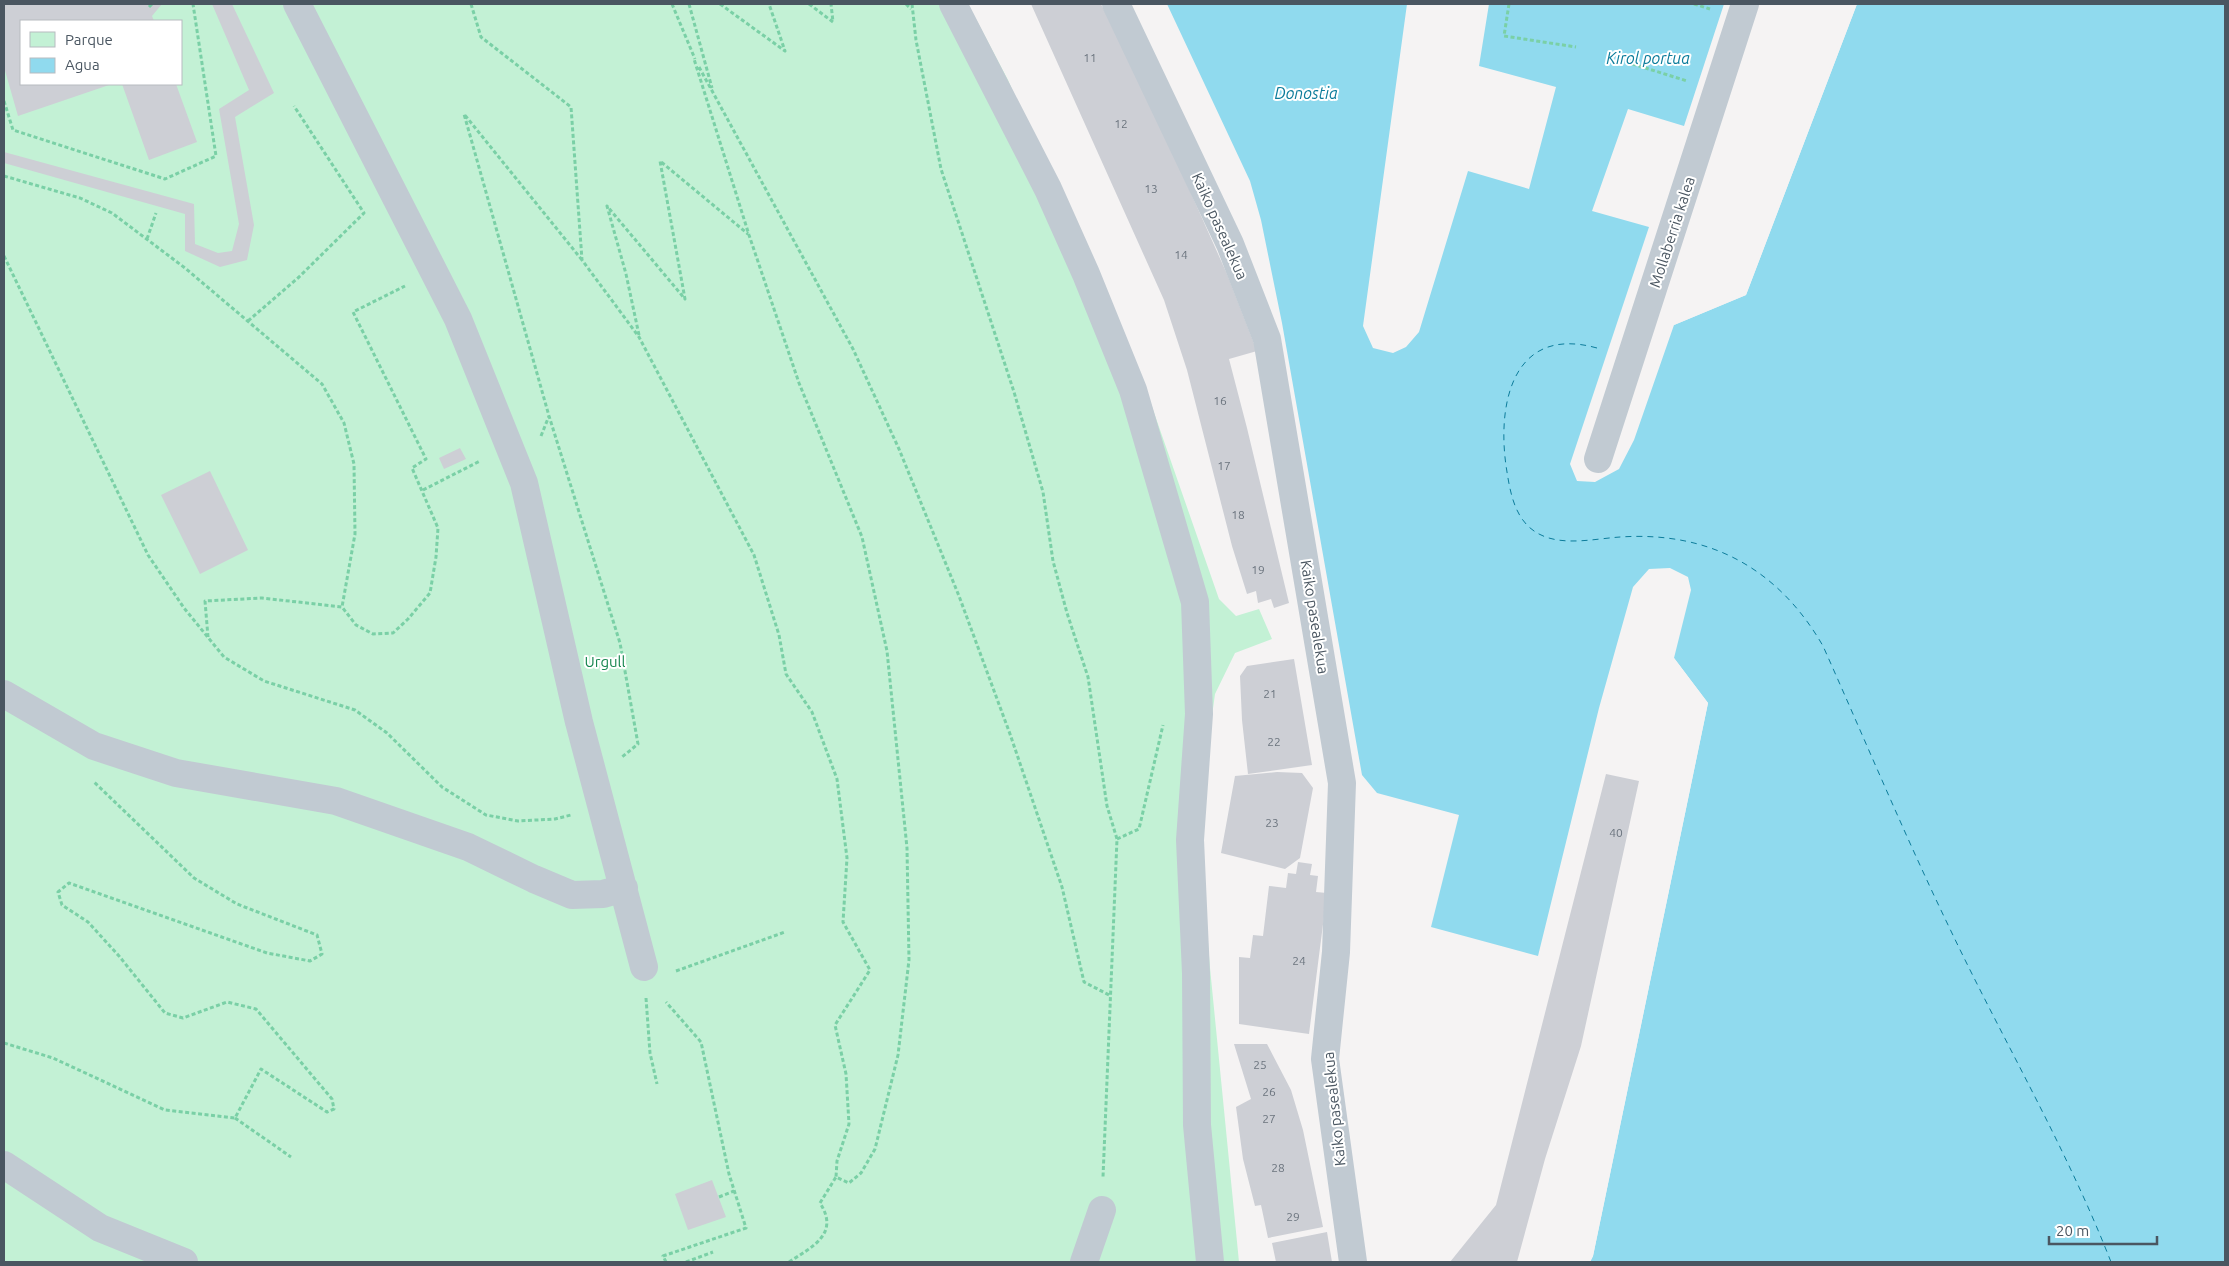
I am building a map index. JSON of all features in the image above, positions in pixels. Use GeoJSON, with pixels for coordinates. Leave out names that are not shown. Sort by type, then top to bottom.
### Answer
{"type":"FeatureCollection","features":[{"type":"Feature","properties":{"kind":"street"},"geometry":{"type":"LineString","coordinates":[[297,4],[458,319],[524,484],[579,722],[644,967]]}},
{"type":"Feature","properties":{"kind":"street"},"geometry":{"type":"LineString","coordinates":[[953,4],[1048,189],[1086,274],[1133,390],[1195,602],[1200,714],[1190,840],[1196,973],[1197,1124],[1210,1262]]}},
{"type":"Feature","properties":{"kind":"street","name":"Kaiko pasealekua"},"geometry":{"type":"LineString","coordinates":[[1116,4],[1230,244],[1267,339],[1342,783],[1336,952],[1325,1059],[1353,1262]]}},
{"type":"Feature","properties":{"kind":"street","name":"Mollaberria kalea"},"geometry":{"type":"LineString","coordinates":[[1598,459],[1745,4]]}},
{"type":"Feature","properties":{"kind":"street"},"geometry":{"type":"LineString","coordinates":[[1630,298],[1667,249]]}},
{"type":"Feature","properties":{"kind":"street"},"geometry":{"type":"LineString","coordinates":[[4,694],[94,746],[176,773],[336,801],[468,847],[534,880],[572,895],[603,894],[624,888]]}},
{"type":"Feature","properties":{"kind":"street"},"geometry":{"type":"LineString","coordinates":[[4,1165],[100,1228],[184,1262]]}},
{"type":"Feature","properties":{"kind":"street"},"geometry":{"type":"LineString","coordinates":[[1084,1262],[1102,1210]]}},
{"type":"Feature","properties":{"kind":"path"},"geometry":{"type":"LineString","coordinates":[[149,7],[152,4]]}},
{"type":"Feature","properties":{"kind":"path"},"geometry":{"type":"LineString","coordinates":[[4,101],[13,130],[165,179],[216,156],[193,4]]}},
{"type":"Feature","properties":{"kind":"path"},"geometry":{"type":"LineString","coordinates":[[471,4],[481,37],[571,107],[582,260]]}},
{"type":"Feature","properties":{"kind":"path"},"geometry":{"type":"LineString","coordinates":[[672,4],[694,59],[749,235],[799,383],[862,537],[887,651],[907,848],[909,960],[898,1055],[875,1149],[862,1173],[849,1183],[836,1177]]}},
{"type":"Feature","properties":{"kind":"path"},"geometry":{"type":"LineString","coordinates":[[689,4],[713,93]]}},
{"type":"Feature","properties":{"kind":"path"},"geometry":{"type":"LineString","coordinates":[[720,4],[785,51],[769,4]]}},
{"type":"Feature","properties":{"kind":"path"},"geometry":{"type":"LineString","coordinates":[[809,4],[832,22],[831,4]]}},
{"type":"Feature","properties":{"kind":"path"},"geometry":{"type":"LineString","coordinates":[[906,4],[912,10]]}},
{"type":"Feature","properties":{"kind":"path"},"geometry":{"type":"LineString","coordinates":[[912,4],[941,169],[1014,392],[1043,492],[1053,561],[1067,613],[1088,677],[1107,806],[1117,840],[1102,1210]]}},
{"type":"Feature","properties":{"kind":"path"},"geometry":{"type":"LineString","coordinates":[[1509,4],[1504,36],[1576,47]]}},
{"type":"Feature","properties":{"kind":"path"},"geometry":{"type":"LineString","coordinates":[[1694,4],[1711,9]]}},
{"type":"Feature","properties":{"kind":"path"},"geometry":{"type":"LineString","coordinates":[[1708,18],[1712,4]]}},
{"type":"Feature","properties":{"kind":"path"},"geometry":{"type":"LineString","coordinates":[[694,59],[853,349],[899,449],[959,596],[1010,734],[1062,886],[1084,982],[1111,996]]}},
{"type":"Feature","properties":{"kind":"path"},"geometry":{"type":"LineString","coordinates":[[1620,60],[1688,81],[1690,72]]}},
{"type":"Feature","properties":{"kind":"path"},"geometry":{"type":"LineString","coordinates":[[248,321],[299,277],[364,213],[294,106]]}},
{"type":"Feature","properties":{"kind":"path"},"geometry":{"type":"LineString","coordinates":[[596,781],[638,744],[620,643],[549,416],[464,114],[582,260],[639,337],[754,555],[779,635],[786,674],[812,712],[837,779],[847,858],[842,922],[870,970],[835,1025],[846,1074],[848,1124],[836,1161],[836,1177],[820,1203],[827,1215],[827,1228],[818,1244],[789,1262]]}},
{"type":"Feature","properties":{"kind":"path"},"geometry":{"type":"LineString","coordinates":[[639,337],[626,274],[608,206],[685,299],[660,161],[749,235]]}},
{"type":"Feature","properties":{"kind":"path"},"geometry":{"type":"LineString","coordinates":[[4,176],[80,198],[112,213],[185,268],[322,384],[344,423],[354,464],[355,534],[342,607]]}},
{"type":"Feature","properties":{"kind":"path"},"geometry":{"type":"LineString","coordinates":[[147,239],[156,213]]}},
{"type":"Feature","properties":{"kind":"path"},"geometry":{"type":"LineString","coordinates":[[4,256],[148,555],[184,608],[224,657],[264,680],[355,710],[387,733],[442,787],[486,815],[518,821],[555,819],[603,808]]}},
{"type":"Feature","properties":{"kind":"path"},"geometry":{"type":"LineString","coordinates":[[208,638],[205,600],[262,598],[342,607],[356,625],[374,634],[393,633],[408,619],[430,593],[438,528],[412,468],[426,460],[353,312],[435,272]]}},
{"type":"Feature","properties":{"kind":"path"},"geometry":{"type":"LineString","coordinates":[[423,490],[509,445]]}},
{"type":"Feature","properties":{"kind":"path"},"geometry":{"type":"LineString","coordinates":[[1117,840],[1140,828],[1163,725],[1172,725],[1200,714]]}},
{"type":"Feature","properties":{"kind":"path"},"geometry":{"type":"LineString","coordinates":[[89,778],[110,795],[194,878],[237,904],[317,935],[322,954],[310,961],[268,953],[69,883],[58,892],[62,905],[88,922],[119,956],[165,1013],[183,1018],[227,1002],[256,1010],[332,1098],[334,1109],[328,1112],[261,1069],[235,1118]]}},
{"type":"Feature","properties":{"kind":"path"},"geometry":{"type":"LineString","coordinates":[[672,972],[785,932]]}},
{"type":"Feature","properties":{"kind":"path"},"geometry":{"type":"LineString","coordinates":[[644,967],[650,1053],[657,1084]]}},
{"type":"Feature","properties":{"kind":"path"},"geometry":{"type":"LineString","coordinates":[[666,1002],[701,1042],[729,1174],[746,1228],[663,1256],[666,1262]]}},
{"type":"Feature","properties":{"kind":"path"},"geometry":{"type":"LineString","coordinates":[[4,1043],[53,1058],[166,1110],[235,1118],[291,1157]]}},
{"type":"Feature","properties":{"kind":"path"},"geometry":{"type":"LineString","coordinates":[[719,1197],[734,1191]]}},
{"type":"Feature","properties":{"kind":"path"},"geometry":{"type":"LineString","coordinates":[[686,1262],[713,1252]]}},
{"type":"Feature","properties":{"kind":"green space","name":"Urgull"},"geometry":{"type":"Polygon","coordinates":[[[4,4],[968,4],[1008,80],[1151,404],[1219,599],[1236,616],[1259,609],[1272,639],[1235,653],[1215,694],[1206,759],[1201,855],[1210,968],[1239,1262],[4,1262],[4,4]]]}},
{"type":"Feature","properties":{"kind":"water"},"geometry":{"type":"Polygon","coordinates":[[[1167,4],[1407,4],[1363,326],[1373,348],[1393,353],[1406,347],[1419,332],[1468,171],[1529,189],[1556,87],[1479,66],[1489,4],[1724,4],[1684,126],[1628,109],[1592,211],[1649,227],[1570,464],[1577,481],[1595,482],[1619,469],[1634,440],[1674,325],[1746,295],[1857,4],[2225,4],[2225,1262],[1590,1262],[1593,1256],[1708,703],[1674,658],[1691,590],[1688,577],[1670,568],[1649,569],[1633,587],[1599,708],[1538,956],[1431,927],[1459,815],[1377,793],[1362,775],[1282,323],[1261,220],[1250,181],[1167,4]]]}},
{"type":"Feature","properties":{"kind":"pier"},"geometry":{"type":"Polygon","coordinates":[[[1854,4],[1857,4],[1746,295],[1674,325],[1675,322],[1744,293],[1854,4]]]}},
{"type":"Feature","properties":{"kind":"pier"},"geometry":{"type":"Polygon","coordinates":[[[1674,658],[1708,703],[1593,1256],[1590,1262],[1587,1262],[1591,1255],[1706,703],[1673,661],[1674,658]]]}},
{"type":"Feature","properties":{"kind":"building"},"geometry":{"type":"Polygon","coordinates":[[[4,4],[162,4],[152,16],[154,20],[20,20],[20,85],[109,85],[18,116],[4,67],[4,4]]]}},
{"type":"Feature","properties":{"kind":"building"},"geometry":{"type":"Polygon","coordinates":[[[212,4],[232,4],[274,93],[235,117],[254,225],[247,260],[220,267],[185,251],[185,214],[4,163],[4,152],[194,204],[195,244],[218,253],[232,251],[239,224],[219,109],[249,90],[212,4]]]}},
{"type":"Feature","properties":{"kind":"building"},"geometry":{"type":"Polygon","coordinates":[[[1031,4],[1101,4],[1164,133],[1227,274],[1257,351],[1229,359],[1289,603],[1274,608],[1271,599],[1258,603],[1256,591],[1247,594],[1232,546],[1187,370],[1164,300],[1031,4]]]}},
{"type":"Feature","properties":{"kind":"building"},"geometry":{"type":"Polygon","coordinates":[[[122,85],[176,85],[197,142],[149,160],[122,85]]]}},
{"type":"Feature","properties":{"kind":"building"},"geometry":{"type":"Polygon","coordinates":[[[460,448],[466,459],[444,469],[439,458],[460,448]]]}},
{"type":"Feature","properties":{"kind":"building"},"geometry":{"type":"Polygon","coordinates":[[[210,471],[248,550],[200,574],[161,495],[210,471]]]}},
{"type":"Feature","properties":{"kind":"building"},"geometry":{"type":"Polygon","coordinates":[[[1294,659],[1312,765],[1248,774],[1242,720],[1240,676],[1247,666],[1294,659]]]}},
{"type":"Feature","properties":{"kind":"building"},"geometry":{"type":"Polygon","coordinates":[[[1277,772],[1302,773],[1313,788],[1300,858],[1285,869],[1221,853],[1235,776],[1277,772]]]}},
{"type":"Feature","properties":{"kind":"building"},"geometry":{"type":"Polygon","coordinates":[[[1606,774],[1639,781],[1581,1046],[1545,1159],[1517,1262],[1450,1262],[1496,1205],[1606,774]]]}},
{"type":"Feature","properties":{"kind":"building"},"geometry":{"type":"Polygon","coordinates":[[[1298,862],[1312,864],[1310,875],[1318,876],[1316,892],[1327,893],[1309,1034],[1239,1024],[1239,957],[1250,958],[1253,935],[1263,936],[1269,886],[1286,888],[1288,873],[1296,874],[1298,862]]]}},
{"type":"Feature","properties":{"kind":"building"},"geometry":{"type":"Polygon","coordinates":[[[1234,1044],[1267,1044],[1291,1090],[1303,1130],[1323,1227],[1268,1238],[1261,1205],[1255,1206],[1243,1159],[1236,1107],[1251,1099],[1234,1044]]]}},
{"type":"Feature","properties":{"kind":"building"},"geometry":{"type":"Polygon","coordinates":[[[712,1180],[726,1217],[688,1230],[675,1194],[712,1180]]]}},
{"type":"Feature","properties":{"kind":"building"},"geometry":{"type":"Polygon","coordinates":[[[1327,1232],[1332,1262],[1276,1262],[1272,1243],[1327,1232]]]}},
{"type":"Feature","properties":{"kind":"ferry route"},"geometry":{"type":"LineString","coordinates":[[1597,348],[1568,344],[1545,348],[1528,360],[1516,377],[1508,398],[1504,422],[1507,472],[1516,508],[1529,527],[1549,538],[1585,541],[1620,537],[1652,537],[1683,541],[1711,548],[1738,560],[1762,576],[1785,595],[1805,619],[1823,646],[1933,894],[2054,1135],[2111,1262]]}},
{"type":"Feature","properties":{"kind":"water label","name":"Kirol portua"},"geometry":{"type":"Point","coordinates":[1648,58]}},
{"type":"Feature","properties":{"kind":"water label","name":"Donostia"},"geometry":{"type":"Point","coordinates":[1306,93]}}]}
